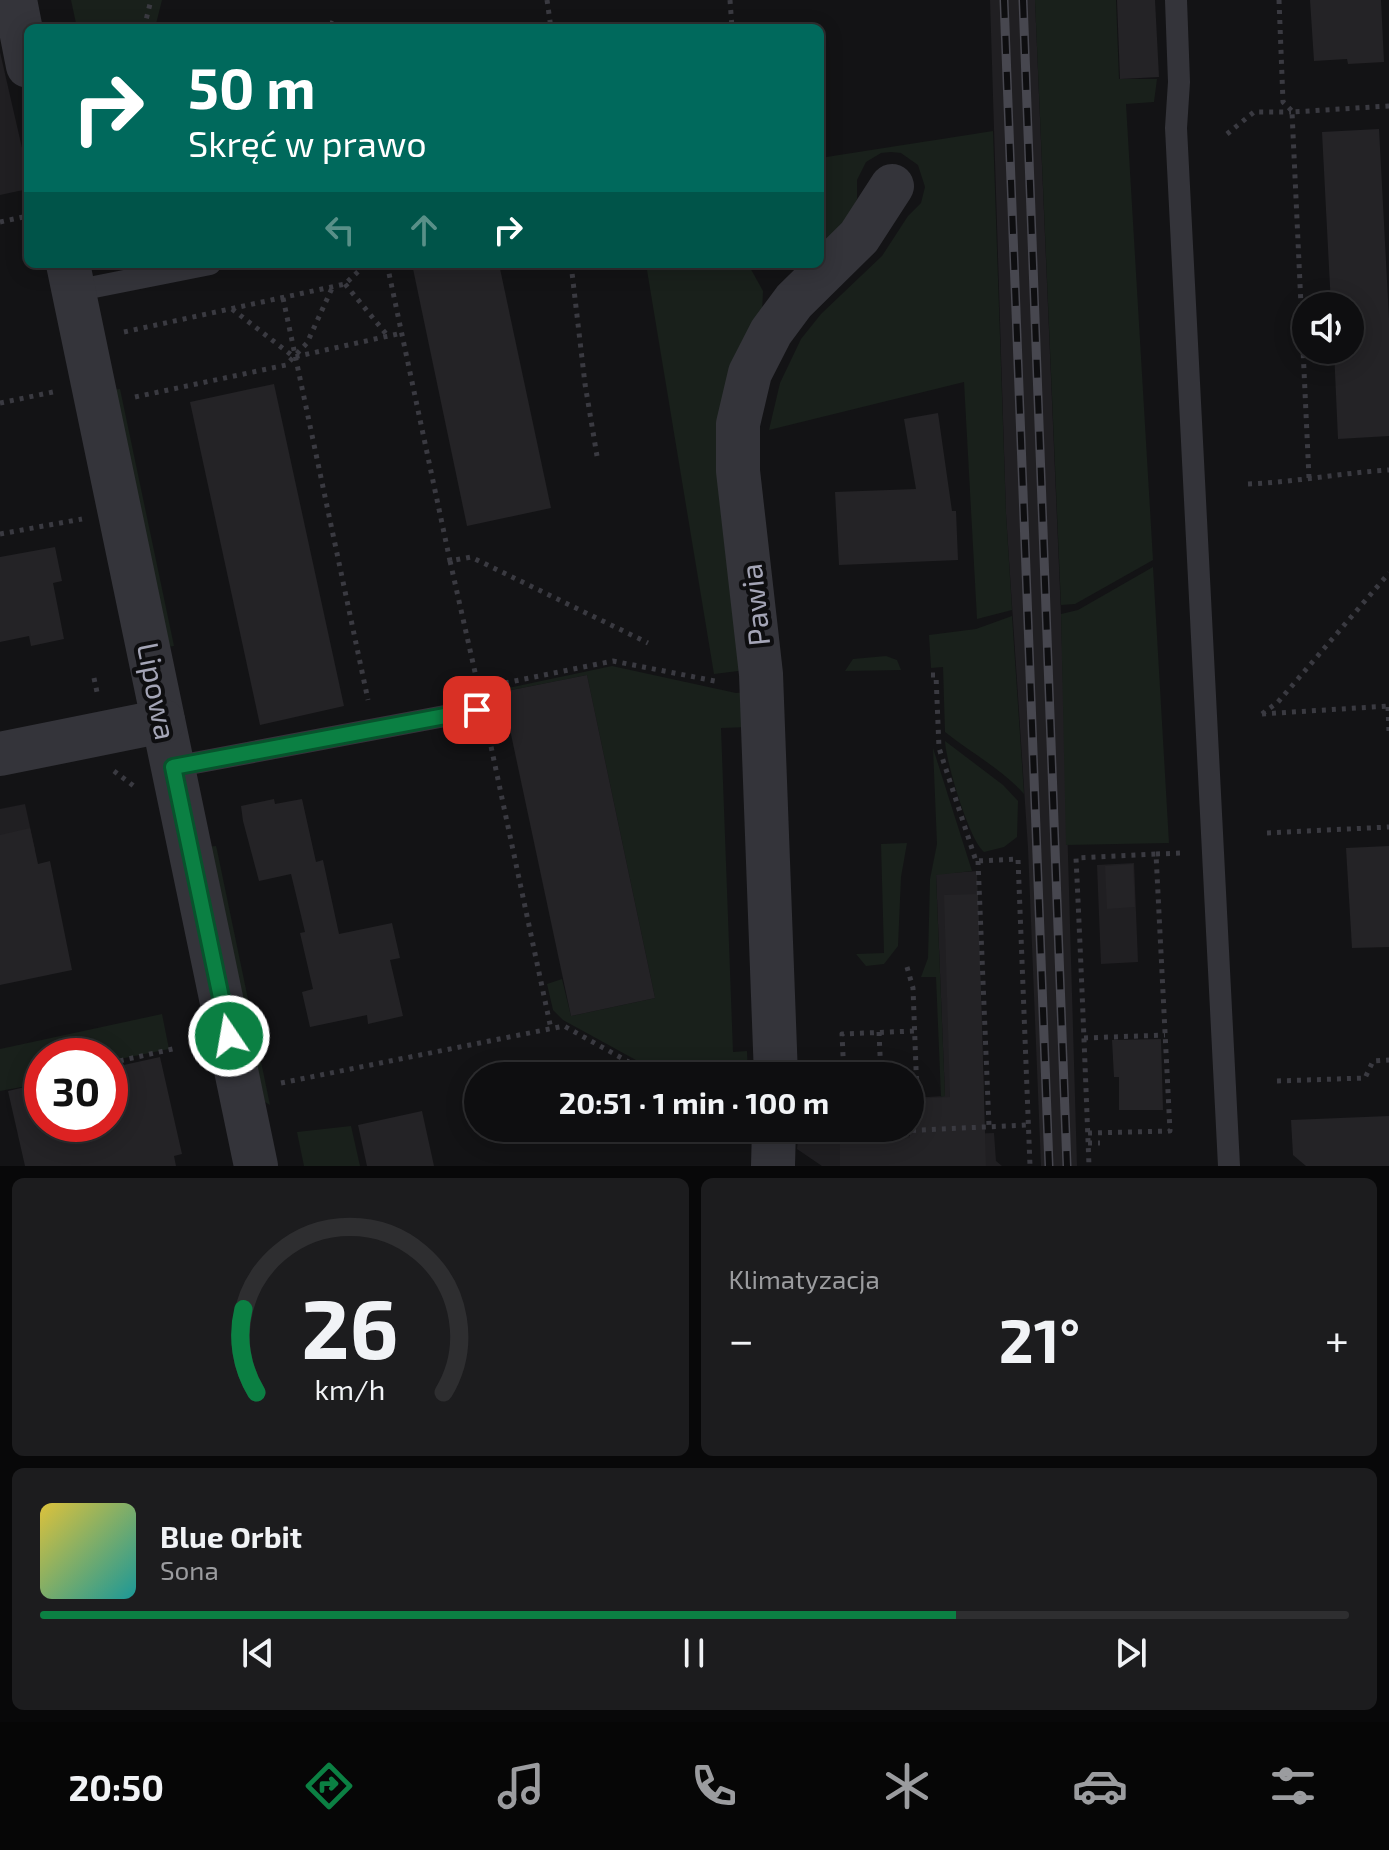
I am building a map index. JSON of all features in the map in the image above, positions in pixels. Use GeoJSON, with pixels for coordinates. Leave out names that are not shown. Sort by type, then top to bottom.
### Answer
{"type":"FeatureCollection","features":[{"type":"Feature","properties":{"kind":"street"},"geometry":{"type":"LineString","coordinates":[[15,0],[24,46]]}},
{"type":"Feature","properties":{"kind":"street","name":"Pawia"},"geometry":{"type":"LineString","coordinates":[[775,1062],[761,674],[738,471],[738,424],[750,373],[779,320],[807,287],[859,237],[892,186]]}},
{"type":"Feature","properties":{"kind":"street","name":"Lipowa"},"geometry":{"type":"LineString","coordinates":[[71,277],[256,1166]]}},
{"type":"Feature","properties":{"kind":"street"},"geometry":{"type":"LineString","coordinates":[[0,754],[163,721]]}},
{"type":"Feature","properties":{"kind":"street"},"geometry":{"type":"LineString","coordinates":[[773,1166],[784,1142]]}},
{"type":"Feature","properties":{"kind":"lane"},"geometry":{"type":"LineString","coordinates":[[1176,0],[1179,82],[1176,128],[1229,1166]]}},
{"type":"Feature","properties":{"kind":"lane"},"geometry":{"type":"LineString","coordinates":[[71,277],[167,268]]}},
{"type":"Feature","properties":{"kind":"lane"},"geometry":{"type":"LineString","coordinates":[[173,767],[480,708]]}},
{"type":"Feature","properties":{"kind":"path"},"geometry":{"type":"LineString","coordinates":[[145,24],[151,0]]}},
{"type":"Feature","properties":{"kind":"path"},"geometry":{"type":"LineString","coordinates":[[547,0],[550,24]]}},
{"type":"Feature","properties":{"kind":"path"},"geometry":{"type":"LineString","coordinates":[[730,0],[732,24]]}},
{"type":"Feature","properties":{"kind":"path"},"geometry":{"type":"LineString","coordinates":[[1279,0],[1283,102],[1292,112],[1309,478]]}},
{"type":"Feature","properties":{"kind":"path"},"geometry":{"type":"LineString","coordinates":[[1227,134],[1254,112],[1389,106]]}},
{"type":"Feature","properties":{"kind":"path"},"geometry":{"type":"LineString","coordinates":[[0,222],[24,217]]}},
{"type":"Feature","properties":{"kind":"path"},"geometry":{"type":"LineString","coordinates":[[116,333],[345,284],[362,268]]}},
{"type":"Feature","properties":{"kind":"path"},"geometry":{"type":"LineString","coordinates":[[388,268],[551,1029]]}},
{"type":"Feature","properties":{"kind":"path"},"geometry":{"type":"LineString","coordinates":[[571,268],[597,456]]}},
{"type":"Feature","properties":{"kind":"path"},"geometry":{"type":"LineString","coordinates":[[345,284],[387,336]]}},
{"type":"Feature","properties":{"kind":"path"},"geometry":{"type":"LineString","coordinates":[[134,398],[286,365],[307,343],[333,286]]}},
{"type":"Feature","properties":{"kind":"path"},"geometry":{"type":"LineString","coordinates":[[283,298],[374,728]]}},
{"type":"Feature","properties":{"kind":"path"},"geometry":{"type":"LineString","coordinates":[[231,309],[294,357]]}},
{"type":"Feature","properties":{"kind":"path"},"geometry":{"type":"LineString","coordinates":[[294,357],[402,333]]}},
{"type":"Feature","properties":{"kind":"path"},"geometry":{"type":"LineString","coordinates":[[0,403],[56,392]]}},
{"type":"Feature","properties":{"kind":"path"},"geometry":{"type":"LineString","coordinates":[[1248,484],[1300,482],[1309,478],[1389,470]]}},
{"type":"Feature","properties":{"kind":"path"},"geometry":{"type":"LineString","coordinates":[[0,534],[96,516]]}},
{"type":"Feature","properties":{"kind":"path"},"geometry":{"type":"LineString","coordinates":[[450,561],[471,557],[648,643]]}},
{"type":"Feature","properties":{"kind":"path"},"geometry":{"type":"LineString","coordinates":[[1389,573],[1278,702],[1262,714],[1389,706],[1389,732]]}},
{"type":"Feature","properties":{"kind":"path"},"geometry":{"type":"LineString","coordinates":[[493,686],[613,661],[726,683]]}},
{"type":"Feature","properties":{"kind":"path"},"geometry":{"type":"LineString","coordinates":[[931,675],[936,675],[939,748],[961,822],[978,861],[989,1126]]}},
{"type":"Feature","properties":{"kind":"path"},"geometry":{"type":"LineString","coordinates":[[1267,833],[1389,827]]}},
{"type":"Feature","properties":{"kind":"path"},"geometry":{"type":"LineString","coordinates":[[1088,1133],[1170,1131],[1156,854],[1076,858],[1089,1166]]}},
{"type":"Feature","properties":{"kind":"path"},"geometry":{"type":"LineString","coordinates":[[978,861],[1018,859],[1030,1166]]}},
{"type":"Feature","properties":{"kind":"path"},"geometry":{"type":"LineString","coordinates":[[907,967],[913,988],[916,1062]]}},
{"type":"Feature","properties":{"kind":"path"},"geometry":{"type":"LineString","coordinates":[[278,1084],[564,1026],[629,1062]]}},
{"type":"Feature","properties":{"kind":"path"},"geometry":{"type":"LineString","coordinates":[[843,1062],[842,1034],[915,1031]]}},
{"type":"Feature","properties":{"kind":"path"},"geometry":{"type":"LineString","coordinates":[[879,1032],[880,1062]]}},
{"type":"Feature","properties":{"kind":"path"},"geometry":{"type":"LineString","coordinates":[[1084,1038],[1165,1035]]}},
{"type":"Feature","properties":{"kind":"path"},"geometry":{"type":"LineString","coordinates":[[128,1059],[177,1048]]}},
{"type":"Feature","properties":{"kind":"path"},"geometry":{"type":"LineString","coordinates":[[1277,1081],[1365,1078],[1373,1061],[1389,1060]]}},
{"type":"Feature","properties":{"kind":"path"},"geometry":{"type":"LineString","coordinates":[[924,1128],[1027,1125]]}},
{"type":"Feature","properties":{"kind":"path"},"geometry":{"type":"LineString","coordinates":[[1088,1143],[1100,1143]]}},
{"type":"Feature","properties":{"kind":"shaded area"},"geometry":{"type":"Polygon","coordinates":[[[71,0],[162,0],[156,24],[76,24],[71,0]]]}},
{"type":"Feature","properties":{"kind":"shaded area"},"geometry":{"type":"Polygon","coordinates":[[[990,0],[1035,0],[1061,614],[1077,1166],[1041,1166],[1028,848],[1006,514],[990,0]]]}},
{"type":"Feature","properties":{"kind":"shaded area"},"geometry":{"type":"Polygon","coordinates":[[[1035,0],[1116,0],[1119,79],[1157,79],[1154,102],[1126,104],[1153,560],[1075,604],[1061,605],[1035,0]]]}},
{"type":"Feature","properties":{"kind":"shaded area"},"geometry":{"type":"Polygon","coordinates":[[[0,52],[24,157],[24,190],[0,195],[0,52]]]}},
{"type":"Feature","properties":{"kind":"shaded area"},"geometry":{"type":"Polygon","coordinates":[[[993,131],[1012,610],[977,619],[964,382],[769,430],[780,383],[801,339],[821,314],[882,256],[908,216],[921,203],[925,187],[918,165],[901,153],[881,153],[866,162],[857,180],[857,199],[849,219],[824,245],[824,157],[993,131]]]}},
{"type":"Feature","properties":{"kind":"shaded area"},"geometry":{"type":"Polygon","coordinates":[[[647,268],[750,268],[763,291],[746,670],[714,674],[647,268]]]}},
{"type":"Feature","properties":{"kind":"shaded area"},"geometry":{"type":"Polygon","coordinates":[[[120,389],[174,646],[166,647],[112,390],[120,389]]]}},
{"type":"Feature","properties":{"kind":"shaded area"},"geometry":{"type":"Polygon","coordinates":[[[1153,567],[1169,843],[1066,845],[1061,614],[1078,610],[1153,567]]]}},
{"type":"Feature","properties":{"kind":"shaded area"},"geometry":{"type":"Polygon","coordinates":[[[1012,616],[1024,794],[945,732],[943,667],[931,668],[929,635],[976,629],[1012,616]]]}},
{"type":"Feature","properties":{"kind":"shaded area"},"geometry":{"type":"Polygon","coordinates":[[[886,656],[897,660],[901,670],[845,671],[853,659],[886,656]]]}},
{"type":"Feature","properties":{"kind":"shaded area"},"geometry":{"type":"Polygon","coordinates":[[[612,666],[736,693],[748,692],[749,727],[721,728],[733,1052],[747,1051],[747,1062],[640,1062],[563,1020],[553,1010],[547,984],[562,979],[571,1016],[655,998],[587,675],[502,692],[509,727],[493,731],[485,693],[612,666]]]}},
{"type":"Feature","properties":{"kind":"shaded area"},"geometry":{"type":"Polygon","coordinates":[[[945,741],[1003,785],[1018,801],[1017,837],[1004,847],[984,852],[978,845],[959,800],[945,741]]]}},
{"type":"Feature","properties":{"kind":"shaded area"},"geometry":{"type":"Polygon","coordinates":[[[933,748],[972,871],[936,875],[945,1096],[941,1097],[936,977],[921,977],[928,958],[930,879],[937,844],[933,748]]]}},
{"type":"Feature","properties":{"kind":"shaded area"},"geometry":{"type":"Polygon","coordinates":[[[25,804],[35,850],[0,872],[0,809],[25,804]]]}},
{"type":"Feature","properties":{"kind":"shaded area"},"geometry":{"type":"Polygon","coordinates":[[[907,843],[901,877],[898,946],[884,964],[866,966],[856,954],[884,953],[881,844],[907,843]]]}},
{"type":"Feature","properties":{"kind":"shaded area"},"geometry":{"type":"Polygon","coordinates":[[[216,846],[270,1105],[265,1102],[207,847],[216,846]]]}},
{"type":"Feature","properties":{"kind":"shaded area"},"geometry":{"type":"Polygon","coordinates":[[[1134,863],[1138,962],[1101,964],[1097,865],[1134,863]]]}},
{"type":"Feature","properties":{"kind":"shaded area"},"geometry":{"type":"Polygon","coordinates":[[[977,871],[984,1094],[924,1117],[924,1097],[945,1096],[936,874],[977,871]]]}},
{"type":"Feature","properties":{"kind":"shaded area"},"geometry":{"type":"Polygon","coordinates":[[[162,1014],[169,1049],[128,1057],[128,1038],[51,1038],[162,1014]]]}},
{"type":"Feature","properties":{"kind":"shaded area"},"geometry":{"type":"Polygon","coordinates":[[[24,1044],[24,1087],[0,1091],[0,1049],[24,1044]]]}},
{"type":"Feature","properties":{"kind":"shaded area"},"geometry":{"type":"Polygon","coordinates":[[[351,1126],[360,1166],[304,1166],[297,1132],[351,1126]]]}},
{"type":"Feature","properties":{"kind":"shaded area"},"geometry":{"type":"Polygon","coordinates":[[[994,1133],[996,1161],[1002,1166],[822,1166],[797,1149],[798,1142],[924,1142],[924,1136],[994,1133]]]}},
{"type":"Feature","properties":{"kind":"building"},"geometry":{"type":"Polygon","coordinates":[[[1117,0],[1155,0],[1159,77],[1120,79],[1117,0]]]}},
{"type":"Feature","properties":{"kind":"building"},"geometry":{"type":"Polygon","coordinates":[[[1310,0],[1381,0],[1384,62],[1348,64],[1347,59],[1314,61],[1310,0]]]}},
{"type":"Feature","properties":{"kind":"building"},"geometry":{"type":"Polygon","coordinates":[[[1379,129],[1389,318],[1389,436],[1338,439],[1335,364],[1364,364],[1364,292],[1330,292],[1322,132],[1379,129]]]}},
{"type":"Feature","properties":{"kind":"building"},"geometry":{"type":"Polygon","coordinates":[[[413,268],[500,268],[551,508],[467,526],[413,268]]]}},
{"type":"Feature","properties":{"kind":"building"},"geometry":{"type":"Polygon","coordinates":[[[274,384],[344,706],[260,725],[190,402],[274,384]]]}},
{"type":"Feature","properties":{"kind":"building"},"geometry":{"type":"Polygon","coordinates":[[[938,413],[952,511],[956,511],[958,560],[839,565],[835,492],[916,489],[904,419],[938,413]]]}},
{"type":"Feature","properties":{"kind":"building"},"geometry":{"type":"Polygon","coordinates":[[[55,547],[62,581],[53,583],[64,639],[31,646],[29,636],[0,642],[0,557],[55,547]]]}},
{"type":"Feature","properties":{"kind":"building"},"geometry":{"type":"Polygon","coordinates":[[[587,675],[655,998],[571,1016],[502,692],[587,675]]]}},
{"type":"Feature","properties":{"kind":"building"},"geometry":{"type":"Polygon","coordinates":[[[274,799],[275,804],[302,799],[316,862],[323,860],[339,934],[392,923],[400,958],[390,960],[403,1016],[368,1024],[367,1015],[310,1027],[302,992],[313,989],[300,933],[305,932],[291,874],[259,881],[243,821],[241,806],[274,799]]]}},
{"type":"Feature","properties":{"kind":"building"},"geometry":{"type":"Polygon","coordinates":[[[30,828],[38,864],[50,861],[72,970],[0,985],[0,835],[30,828]]]}},
{"type":"Feature","properties":{"kind":"building"},"geometry":{"type":"Polygon","coordinates":[[[1389,846],[1389,947],[1352,948],[1346,848],[1389,846]]]}},
{"type":"Feature","properties":{"kind":"building"},"geometry":{"type":"Polygon","coordinates":[[[1133,864],[1135,907],[1107,909],[1105,866],[1133,864]]]}},
{"type":"Feature","properties":{"kind":"building"},"geometry":{"type":"Polygon","coordinates":[[[978,894],[986,1166],[840,1166],[840,1142],[924,1142],[924,1098],[950,1097],[944,895],[978,894]]]}},
{"type":"Feature","properties":{"kind":"building"},"geometry":{"type":"Polygon","coordinates":[[[1161,1039],[1163,1110],[1119,1110],[1119,1077],[1114,1077],[1112,1040],[1161,1039]]]}},
{"type":"Feature","properties":{"kind":"building"},"geometry":{"type":"Polygon","coordinates":[[[160,1057],[182,1154],[174,1156],[176,1166],[25,1166],[8,1091],[24,1087],[24,1142],[128,1142],[128,1064],[160,1057]]]}},
{"type":"Feature","properties":{"kind":"building"},"geometry":{"type":"Polygon","coordinates":[[[422,1111],[434,1166],[367,1166],[358,1125],[422,1111]]]}},
{"type":"Feature","properties":{"kind":"building"},"geometry":{"type":"Polygon","coordinates":[[[1389,1116],[1389,1166],[1306,1166],[1293,1155],[1291,1120],[1389,1116]]]}},
{"type":"Feature","properties":{"kind":"railway"},"geometry":{"type":"LineString","coordinates":[[1004,0],[1049,1166]]}},
{"type":"Feature","properties":{"kind":"railway"},"geometry":{"type":"LineString","coordinates":[[1023,0],[1067,1166]]}},
{"type":"Feature","properties":{"kind":"route"},"geometry":{"type":"LineString","coordinates":[[229,1036],[173,767],[477,710]]}}]}
